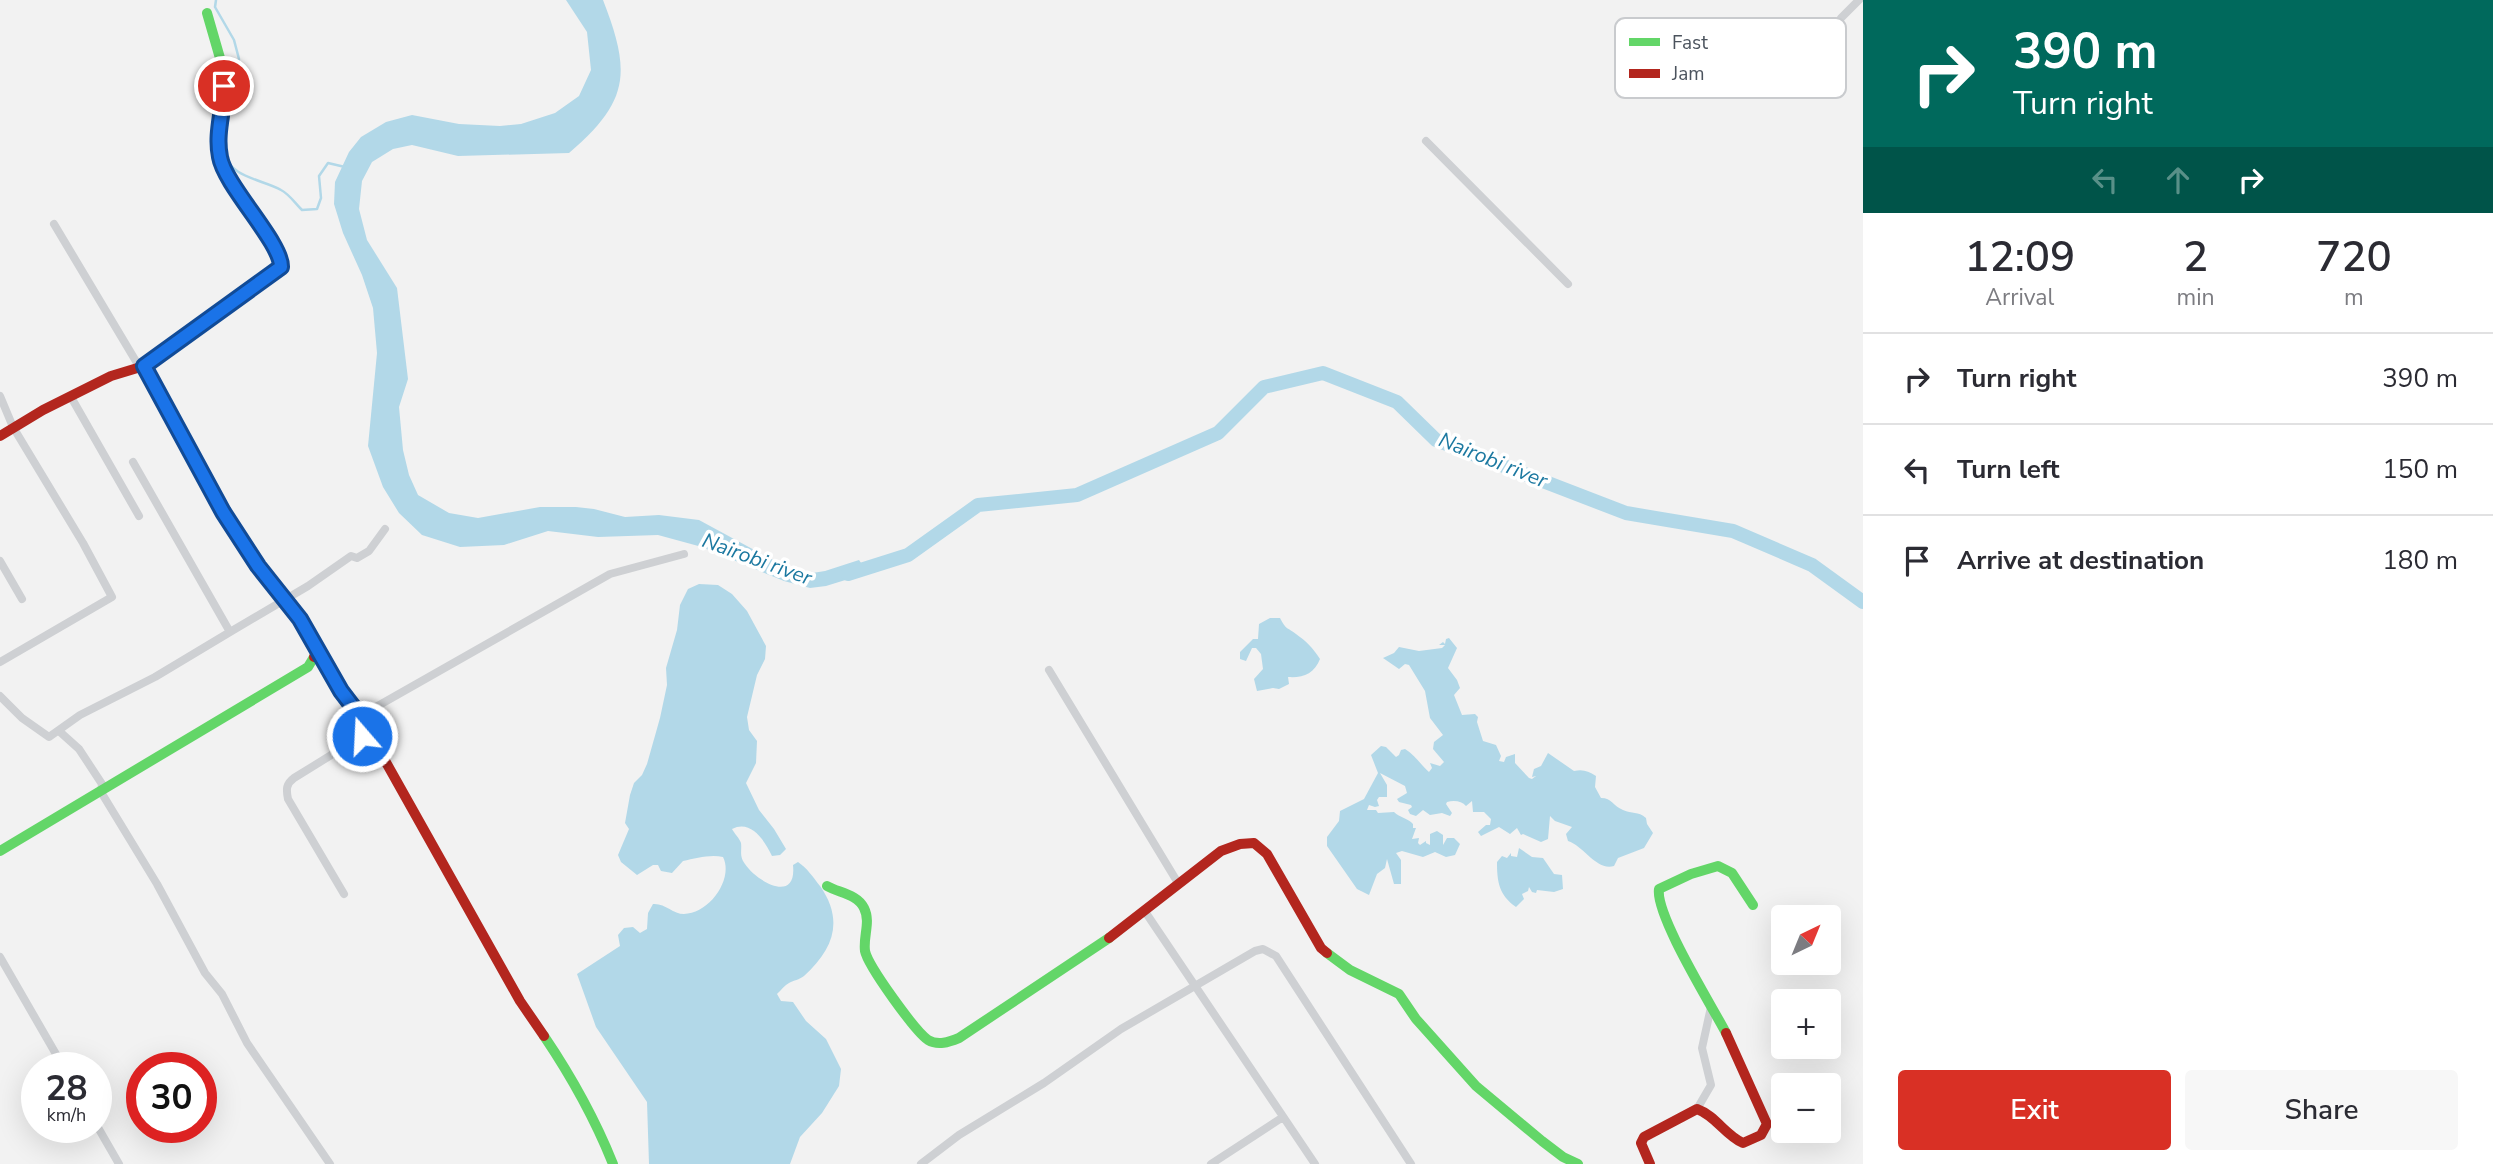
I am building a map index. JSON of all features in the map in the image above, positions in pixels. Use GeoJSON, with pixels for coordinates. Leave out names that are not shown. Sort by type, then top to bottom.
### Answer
{"type":"FeatureCollection","features":[{"type":"Feature","properties":{"kind":"street"},"geometry":{"type":"LineString","coordinates":[[1842,18],[1859,0]]}},
{"type":"Feature","properties":{"kind":"street"},"geometry":{"type":"LineString","coordinates":[[0,436],[111,376],[142,367],[281,267],[282,258],[254,218],[220,160],[219,132],[224,100],[224,72],[207,13]]}},
{"type":"Feature","properties":{"kind":"street"},"geometry":{"type":"LineString","coordinates":[[1426,141],[1567,284]]}},
{"type":"Feature","properties":{"kind":"street"},"geometry":{"type":"LineString","coordinates":[[54,224],[142,367],[223,512],[258,566],[313,638],[520,1000],[564,1066],[603,1139],[613,1164]]}},
{"type":"Feature","properties":{"kind":"street"},"geometry":{"type":"LineString","coordinates":[[0,396],[13,427],[83,543],[112,597],[0,662]]}},
{"type":"Feature","properties":{"kind":"street"},"geometry":{"type":"LineString","coordinates":[[71,397],[139,516]]}},
{"type":"Feature","properties":{"kind":"street"},"geometry":{"type":"LineString","coordinates":[[133,462],[230,632]]}},
{"type":"Feature","properties":{"kind":"street"},"geometry":{"type":"LineString","coordinates":[[0,696],[22,718],[49,737],[80,715],[155,677],[285,600],[351,556],[357,558],[369,551],[385,529]]}},
{"type":"Feature","properties":{"kind":"street"},"geometry":{"type":"LineString","coordinates":[[362,721],[610,574],[684,554]]}},
{"type":"Feature","properties":{"kind":"street"},"geometry":{"type":"LineString","coordinates":[[0,561],[22,599]]}},
{"type":"Feature","properties":{"kind":"street"},"geometry":{"type":"LineString","coordinates":[[0,850],[308,667],[316,656],[322,657]]}},
{"type":"Feature","properties":{"kind":"street"},"geometry":{"type":"LineString","coordinates":[[1049,670],[1178,883]]}},
{"type":"Feature","properties":{"kind":"street"},"geometry":{"type":"LineString","coordinates":[[344,894],[288,799],[286,789],[288,782],[362,736],[362,721]]}},
{"type":"Feature","properties":{"kind":"street"},"geometry":{"type":"LineString","coordinates":[[60,731],[79,749],[102,784],[101,792],[157,884],[205,973],[222,995],[247,1043],[330,1164]]}},
{"type":"Feature","properties":{"kind":"street"},"geometry":{"type":"LineString","coordinates":[[827,887],[861,902],[867,916],[865,943],[870,962],[917,1031],[931,1042],[940,1043],[959,1038],[1109,938],[1221,851],[1247,842],[1261,847],[1321,948],[1349,970],[1399,995],[1416,1019],[1476,1086],[1542,1141],[1577,1164]]}},
{"type":"Feature","properties":{"kind":"street"},"geometry":{"type":"LineString","coordinates":[[1696,1109],[1710,1114],[1734,1139],[1744,1143],[1761,1135],[1768,1124],[1733,1046],[1672,932],[1658,896],[1658,889],[1691,874],[1718,866],[1732,873],[1753,905]]}},
{"type":"Feature","properties":{"kind":"street"},"geometry":{"type":"LineString","coordinates":[[1144,910],[1315,1164]]}},
{"type":"Feature","properties":{"kind":"street"},"geometry":{"type":"LineString","coordinates":[[921,1164],[959,1135],[1044,1083],[1121,1029],[1255,951],[1263,949],[1276,956],[1411,1164]]}},
{"type":"Feature","properties":{"kind":"street"},"geometry":{"type":"LineString","coordinates":[[0,957],[55,1052]]}},
{"type":"Feature","properties":{"kind":"street"},"geometry":{"type":"LineString","coordinates":[[1650,1164],[1641,1143],[1644,1137],[1696,1109],[1711,1085],[1702,1048],[1711,1007]]}},
{"type":"Feature","properties":{"kind":"street"},"geometry":{"type":"LineString","coordinates":[[1211,1164],[1283,1117]]}},
{"type":"Feature","properties":{"kind":"street"},"geometry":{"type":"LineString","coordinates":[[106,1143],[118,1164]]}},
{"type":"Feature","properties":{"kind":"water"},"geometry":{"type":"Polygon","coordinates":[[[566,0],[603,0],[618,47],[621,66],[614,101],[604,117],[569,153],[458,156],[412,145],[393,149],[372,162],[362,181],[359,209],[367,240],[397,288],[408,379],[399,407],[403,450],[409,475],[418,495],[449,513],[478,518],[540,507],[576,507],[625,517],[659,515],[699,520],[773,560],[806,574],[859,560],[868,573],[810,588],[784,581],[702,547],[658,535],[598,537],[548,531],[504,545],[460,547],[422,535],[399,513],[383,487],[368,446],[377,353],[373,308],[334,204],[335,182],[349,152],[361,137],[386,122],[412,115],[459,124],[521,124],[555,113],[579,96],[591,70],[587,32],[566,0]]]}},
{"type":"Feature","properties":{"kind":"water"},"geometry":{"type":"Polygon","coordinates":[[[699,584],[718,585],[732,594],[747,611],[766,646],[765,659],[757,675],[747,717],[749,730],[757,741],[756,763],[746,783],[759,810],[786,849],[780,855],[772,856],[756,833],[751,829],[739,827],[732,829],[741,843],[742,858],[758,877],[767,883],[783,887],[789,884],[793,877],[793,865],[798,862],[820,886],[832,911],[832,934],[823,955],[804,976],[788,984],[777,994],[781,1001],[793,1002],[806,1021],[826,1039],[841,1069],[839,1086],[822,1113],[800,1137],[790,1164],[649,1164],[647,1102],[596,1027],[577,974],[620,946],[618,935],[624,928],[633,927],[640,933],[647,929],[648,913],[653,904],[680,914],[693,912],[710,902],[722,885],[726,866],[723,857],[708,856],[683,861],[672,873],[661,871],[658,865],[653,865],[637,875],[621,862],[618,855],[629,829],[625,823],[630,795],[634,783],[647,764],[660,718],[667,685],[666,668],[677,630],[680,605],[688,589],[699,584]]]}},
{"type":"Feature","properties":{"kind":"water"},"geometry":{"type":"Polygon","coordinates":[[[1270,618],[1280,618],[1320,659],[1315,668],[1307,674],[1288,677],[1289,684],[1279,689],[1257,691],[1254,679],[1263,669],[1261,654],[1256,648],[1252,648],[1246,661],[1240,659],[1240,652],[1253,639],[1258,639],[1259,624],[1270,618]]]}},
{"type":"Feature","properties":{"kind":"water"},"geometry":{"type":"Polygon","coordinates":[[[1449,638],[1457,648],[1448,668],[1460,688],[1454,695],[1462,715],[1475,714],[1478,717],[1483,741],[1496,745],[1501,756],[1499,761],[1504,762],[1506,757],[1515,754],[1515,763],[1532,779],[1536,776],[1532,777],[1534,769],[1541,766],[1548,753],[1574,771],[1583,770],[1593,774],[1596,776],[1595,787],[1601,798],[1646,818],[1653,833],[1644,848],[1618,858],[1614,866],[1601,865],[1568,841],[1566,834],[1572,827],[1555,821],[1550,816],[1548,839],[1541,842],[1521,835],[1517,828],[1510,834],[1499,827],[1481,836],[1478,832],[1490,825],[1491,819],[1484,812],[1473,812],[1472,801],[1466,806],[1458,801],[1447,802],[1452,813],[1450,816],[1442,813],[1430,815],[1423,810],[1416,816],[1408,810],[1411,805],[1397,799],[1407,793],[1405,786],[1380,773],[1387,785],[1387,797],[1379,797],[1379,806],[1369,805],[1367,810],[1376,810],[1378,813],[1394,812],[1409,820],[1413,828],[1416,828],[1412,839],[1419,838],[1420,845],[1426,841],[1430,845],[1430,834],[1437,831],[1443,835],[1443,845],[1447,838],[1454,838],[1460,844],[1455,855],[1446,857],[1435,852],[1423,857],[1402,851],[1396,853],[1401,860],[1401,884],[1394,884],[1387,859],[1385,868],[1377,874],[1369,895],[1357,889],[1327,846],[1327,837],[1339,821],[1340,811],[1364,799],[1378,773],[1371,755],[1381,746],[1386,747],[1396,757],[1405,749],[1429,772],[1432,768],[1430,763],[1440,766],[1444,762],[1433,749],[1434,742],[1443,735],[1430,718],[1425,691],[1409,665],[1405,664],[1399,669],[1383,658],[1394,653],[1399,647],[1419,651],[1442,648],[1445,645],[1439,645],[1443,642],[1445,644],[1449,638]]]}},
{"type":"Feature","properties":{"kind":"water"},"geometry":{"type":"Polygon","coordinates":[[[1519,848],[1532,857],[1543,858],[1554,874],[1562,875],[1563,889],[1554,892],[1537,890],[1536,893],[1529,887],[1528,891],[1522,894],[1524,899],[1516,907],[1510,902],[1500,888],[1497,862],[1502,856],[1507,858],[1511,853],[1511,856],[1517,857],[1519,848]]]}},
{"type":"Feature","properties":{"kind":"waterway"},"geometry":{"type":"LineString","coordinates":[[216,0],[215,7],[234,40],[239,59],[224,143]]}},
{"type":"Feature","properties":{"kind":"waterway"},"geometry":{"type":"LineString","coordinates":[[225,153],[233,168],[284,192],[302,210],[317,209],[321,198],[319,176],[328,163],[345,167]]}},
{"type":"Feature","properties":{"kind":"waterway","name":"Nairobi river"},"geometry":{"type":"LineString","coordinates":[[848,574],[908,555],[978,505],[1077,495],[1218,433],[1264,387],[1323,373],[1397,402],[1436,440],[1626,513],[1733,531],[1812,565],[1863,602]]}},
{"type":"Feature","properties":{"kind":"traffic: fast"},"geometry":{"type":"LineString","coordinates":[[185,336],[281,266],[282,258],[220,160],[219,132],[224,100],[224,72],[207,13]]}},
{"type":"Feature","properties":{"kind":"traffic: fast"},"geometry":{"type":"LineString","coordinates":[[0,851],[308,667],[314,657]]}},
{"type":"Feature","properties":{"kind":"traffic: fast"},"geometry":{"type":"LineString","coordinates":[[1726,1033],[1675,939],[1660,902],[1659,889],[1691,874],[1718,866],[1732,873],[1753,905]]}},
{"type":"Feature","properties":{"kind":"traffic: fast"},"geometry":{"type":"LineString","coordinates":[[827,886],[861,903],[867,919],[865,951],[868,959],[903,1012],[928,1040],[936,1043],[959,1038],[1109,938]]}},
{"type":"Feature","properties":{"kind":"traffic: fast"},"geometry":{"type":"LineString","coordinates":[[1327,953],[1350,970],[1399,994],[1416,1019],[1476,1086],[1542,1141],[1563,1157],[1578,1164]]}},
{"type":"Feature","properties":{"kind":"traffic: fast"},"geometry":{"type":"LineString","coordinates":[[544,1036],[582,1098],[613,1164]]}},
{"type":"Feature","properties":{"kind":"traffic: jam"},"geometry":{"type":"LineString","coordinates":[[0,436],[43,410],[111,376],[144,366],[185,336]]}},
{"type":"Feature","properties":{"kind":"traffic: jam"},"geometry":{"type":"LineString","coordinates":[[314,657],[322,657],[341,691],[360,716],[520,1001],[544,1036]]}},
{"type":"Feature","properties":{"kind":"traffic: jam"},"geometry":{"type":"LineString","coordinates":[[1109,938],[1221,851],[1240,844],[1254,843],[1267,854],[1321,948],[1327,953]]}},
{"type":"Feature","properties":{"kind":"traffic: jam"},"geometry":{"type":"LineString","coordinates":[[1650,1164],[1641,1143],[1644,1137],[1697,1109],[1743,1143],[1761,1135],[1767,1124],[1726,1033]]}},
{"type":"Feature","properties":{"kind":"route"},"geometry":{"type":"LineString","coordinates":[[224,86],[219,132],[220,160],[254,218],[282,258],[281,267],[144,366],[223,512],[258,566],[313,638],[341,691],[360,716],[364,725],[362,736]]}}]}
